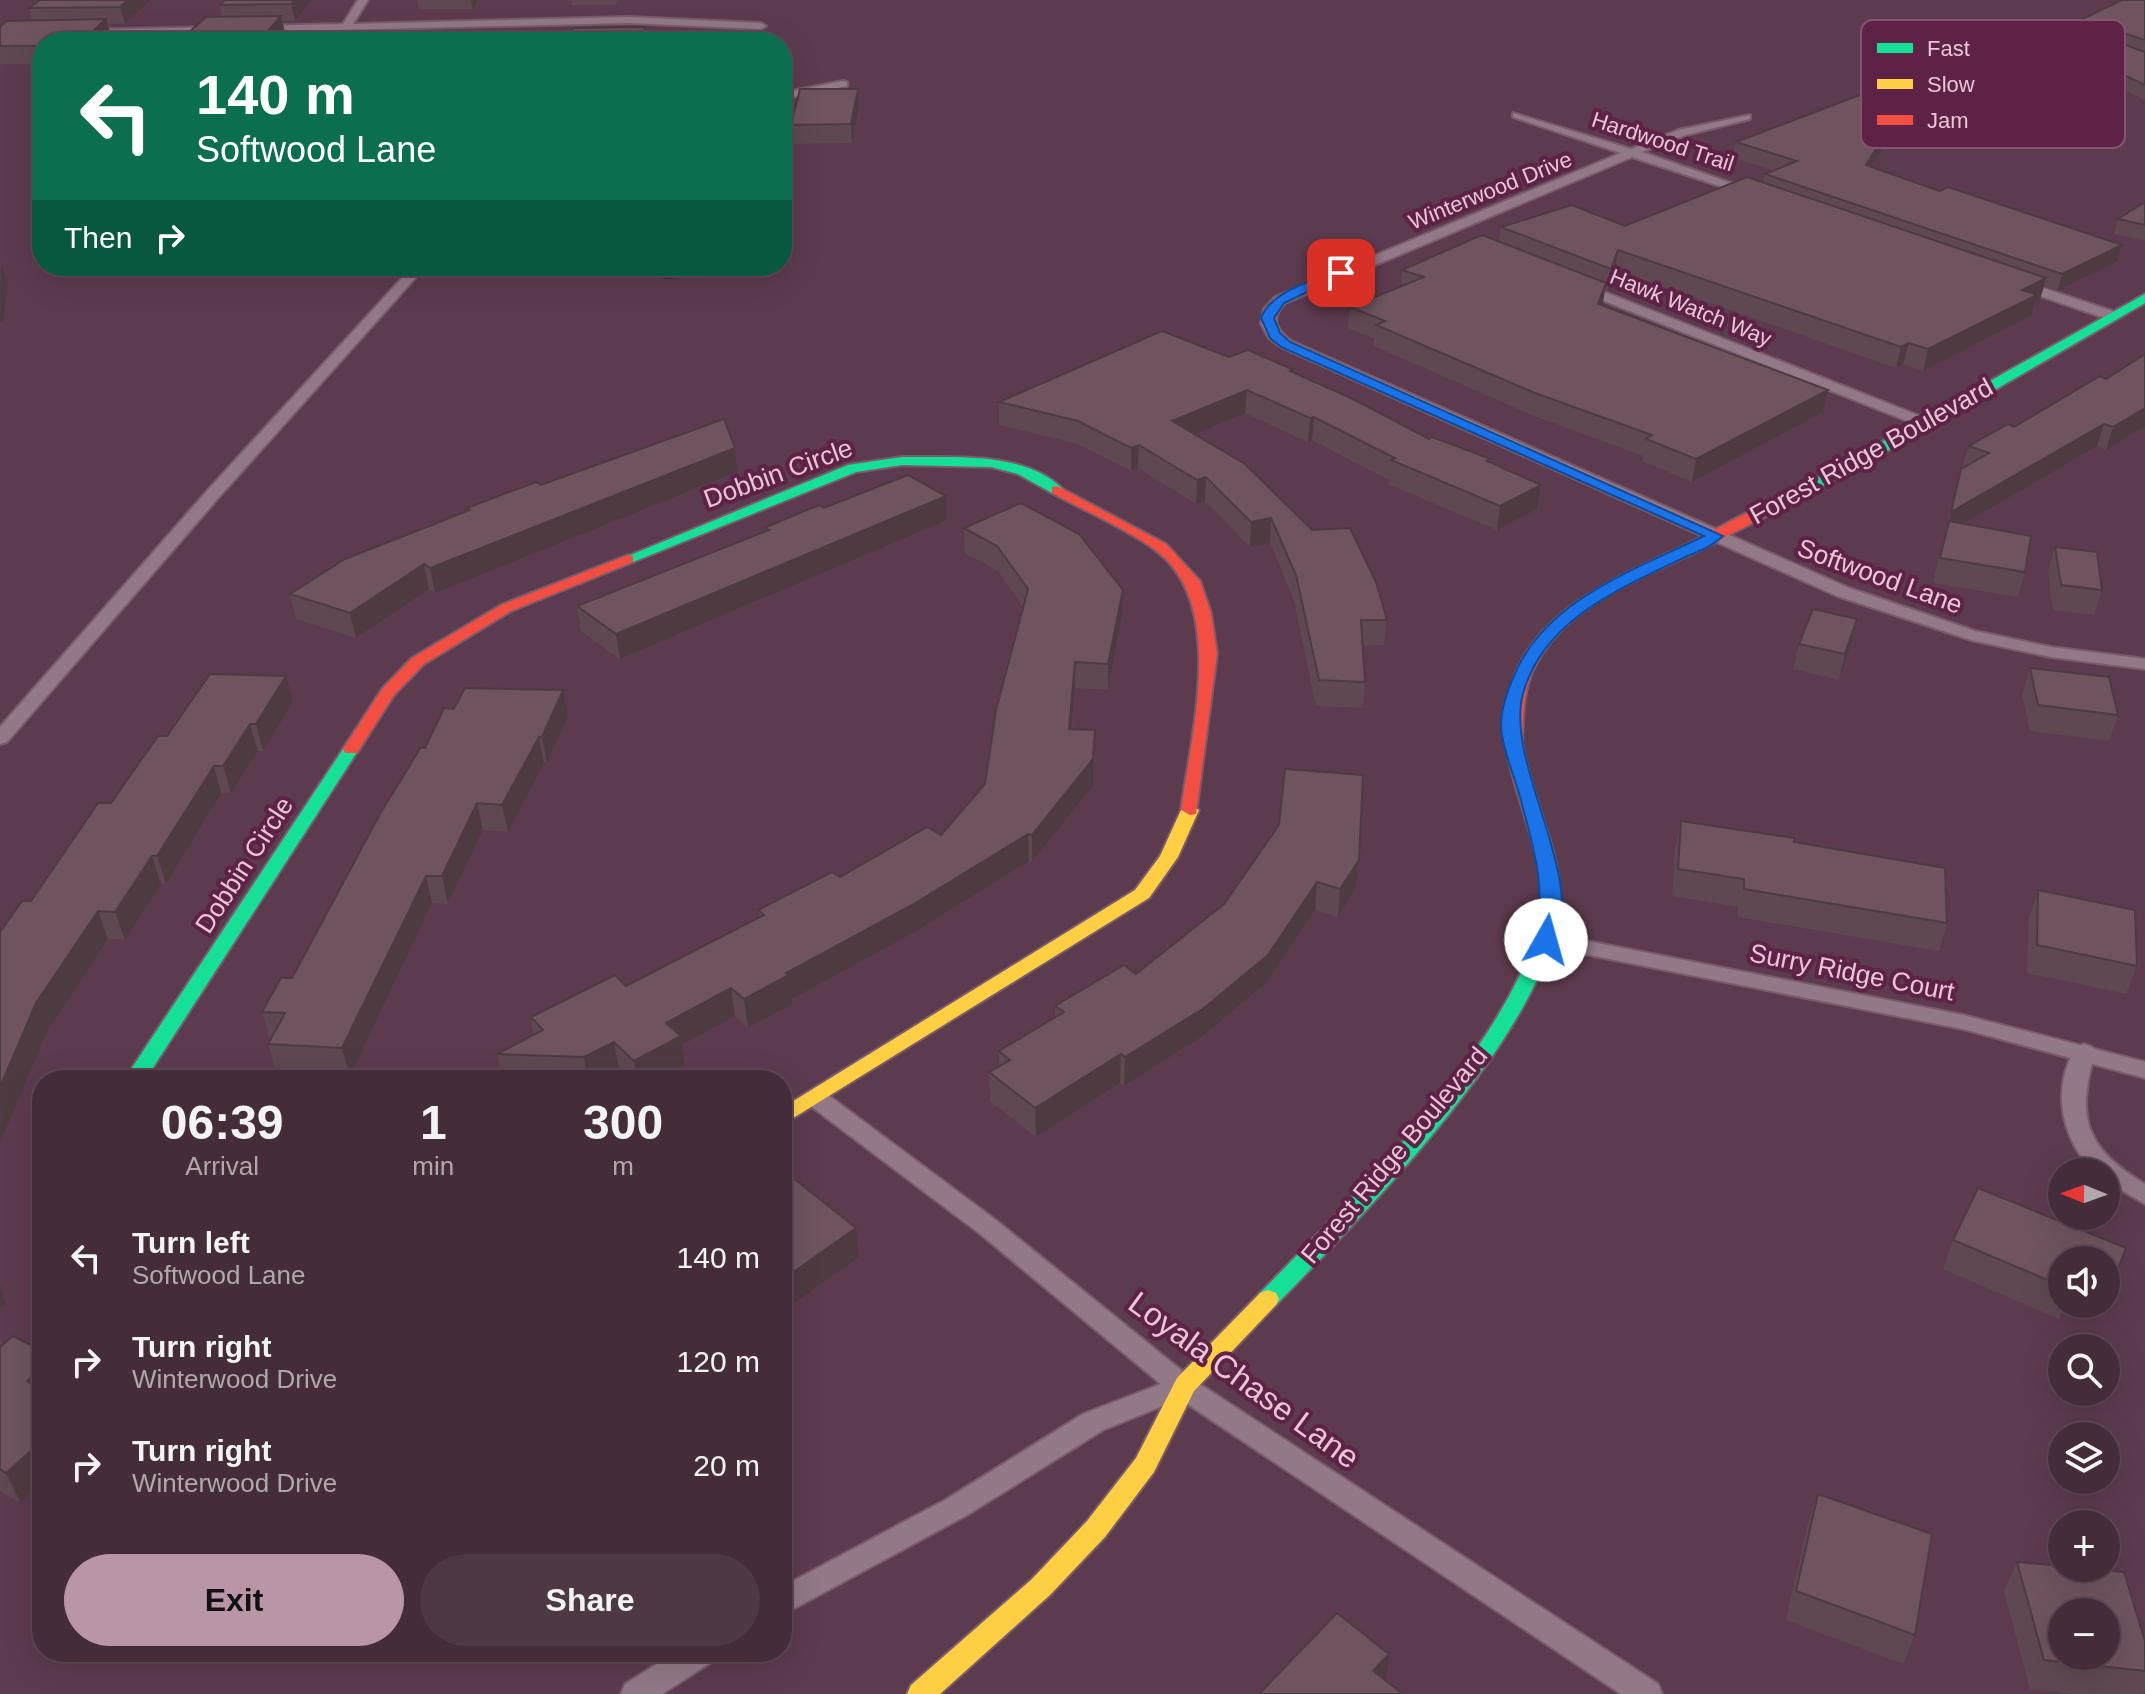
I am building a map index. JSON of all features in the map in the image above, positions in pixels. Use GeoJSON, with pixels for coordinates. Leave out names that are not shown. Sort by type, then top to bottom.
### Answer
{"type":"FeatureCollection","features":[{"type":"Feature","properties":{"kind":"street"},"geometry":{"type":"LineString","coordinates":[[346,27],[363,0]]}},
{"type":"Feature","properties":{"kind":"street"},"geometry":{"type":"LineString","coordinates":[[239,29],[659,15],[761,26]]}},
{"type":"Feature","properties":{"kind":"street"},"geometry":{"type":"LineString","coordinates":[[110,32],[224,29]]}},
{"type":"Feature","properties":{"kind":"street"},"geometry":{"type":"LineString","coordinates":[[792,94],[843,84]]}},
{"type":"Feature","properties":{"kind":"street","name":"Hardwood Trail"},"geometry":{"type":"LineString","coordinates":[[1517,115],[1769,198]]}},
{"type":"Feature","properties":{"kind":"street","name":"Winterwood Drive"},"geometry":{"type":"LineString","coordinates":[[1268,324],[1271,309],[1280,300],[1682,132],[1746,117]]}},
{"type":"Feature","properties":{"kind":"street"},"geometry":{"type":"LineString","coordinates":[[1441,232],[1456,237]]}},
{"type":"Feature","properties":{"kind":"street"},"geometry":{"type":"LineString","coordinates":[[0,738],[202,506],[411,276]]}},
{"type":"Feature","properties":{"kind":"street","name":"Hawk Watch Way"},"geometry":{"type":"LineString","coordinates":[[1558,278],[1925,423]]}},
{"type":"Feature","properties":{"kind":"street"},"geometry":{"type":"LineString","coordinates":[[2008,280],[2113,316]]}},
{"type":"Feature","properties":{"kind":"street","name":"Forest Ridge Boulevard"},"geometry":{"type":"LineString","coordinates":[[921,1694],[1062,1569],[1146,1464],[1183,1387],[1322,1244],[1426,1126],[1489,1045],[1531,976],[1546,940],[1551,909],[1549,873],[1510,726],[1515,694],[1527,664],[1546,636],[1569,614],[1614,585],[1716,536],[1925,423],[2145,298]]}},
{"type":"Feature","properties":{"kind":"street","name":"Softwood Lane"},"geometry":{"type":"LineString","coordinates":[[1268,324],[1274,335],[1286,344],[1787,569],[1914,618],[1971,635],[2051,652],[2145,664]]}},
{"type":"Feature","properties":{"kind":"street","name":"Dobbin Circle"},"geometry":{"type":"LineString","coordinates":[[141,1070],[388,692],[418,661],[506,608],[853,468],[902,461],[952,461],[991,463],[1023,471],[1161,547],[1192,581],[1203,613],[1209,654],[1191,807],[1169,857],[1142,894],[792,1112]]}},
{"type":"Feature","properties":{"kind":"street","name":"Surry Ridge Court"},"geometry":{"type":"LineString","coordinates":[[1546,940],[1963,1022],[2145,1070]]}},
{"type":"Feature","properties":{"kind":"street"},"geometry":{"type":"LineString","coordinates":[[2084,1052],[2073,1107],[2077,1134],[2089,1156],[2112,1177],[2145,1195]]}},
{"type":"Feature","properties":{"kind":"street","name":"Loyala Chase Lane"},"geometry":{"type":"LineString","coordinates":[[816,1098],[988,1227],[1183,1387],[1647,1694]]}},
{"type":"Feature","properties":{"kind":"street","name":"Forest Ridge Boulevard"},"geometry":{"type":"LineString","coordinates":[[792,1597],[957,1507],[1093,1422],[1183,1387]]}},
{"type":"Feature","properties":{"kind":"street"},"geometry":{"type":"LineString","coordinates":[[636,1694],[686,1662]]}},
{"type":"Feature","properties":{"kind":"water"},"geometry":{"type":"Polygon","coordinates":[[[642,276],[700,276],[683,278],[642,276]]]}},
{"type":"Feature","properties":{"kind":"building"},"geometry":{"type":"Polygon","coordinates":[[[40,0],[128,0],[120,7],[29,8],[40,0]]]}},
{"type":"Feature","properties":{"kind":"building"},"geometry":{"type":"Polygon","coordinates":[[[225,0],[294,0],[291,4],[220,5],[225,0]]]}},
{"type":"Feature","properties":{"kind":"building"},"geometry":{"type":"Polygon","coordinates":[[[2122,0],[2145,0],[2145,40],[2125,33],[2125,20],[2082,19],[2122,0]]]}},
{"type":"Feature","properties":{"kind":"building"},"geometry":{"type":"Polygon","coordinates":[[[281,16],[267,32],[189,32],[206,17],[281,16]]]}},
{"type":"Feature","properties":{"kind":"building"},"geometry":{"type":"Polygon","coordinates":[[[106,19],[92,32],[32,32],[32,46],[0,46],[0,27],[6,21],[106,19]]]}},
{"type":"Feature","properties":{"kind":"building"},"geometry":{"type":"Polygon","coordinates":[[[646,27],[644,32],[571,32],[573,28],[646,27]]]}},
{"type":"Feature","properties":{"kind":"building"},"geometry":{"type":"Polygon","coordinates":[[[2125,45],[2145,52],[2145,85],[2125,76],[2125,45]]]}},
{"type":"Feature","properties":{"kind":"building"},"geometry":{"type":"Polygon","coordinates":[[[800,89],[858,89],[851,124],[792,125],[800,89]]]}},
{"type":"Feature","properties":{"kind":"building"},"geometry":{"type":"Polygon","coordinates":[[[1861,95],[1861,148],[1876,148],[1866,165],[1939,191],[1948,187],[2122,245],[2062,274],[1765,174],[1797,161],[1736,142],[1861,95]]]}},
{"type":"Feature","properties":{"kind":"building"},"geometry":{"type":"Polygon","coordinates":[[[1747,177],[2046,278],[2022,290],[2037,295],[1928,349],[1909,343],[1901,347],[1618,250],[1611,269],[1501,227],[1572,205],[1625,226],[1747,177]]]}},
{"type":"Feature","properties":{"kind":"building"},"geometry":{"type":"Polygon","coordinates":[[[2145,202],[2145,225],[2118,219],[2145,202]]]}},
{"type":"Feature","properties":{"kind":"building"},"geometry":{"type":"Polygon","coordinates":[[[1482,235],[1606,283],[1598,304],[1828,390],[1696,459],[1646,439],[1652,435],[1535,393],[1376,325],[1385,321],[1350,307],[1424,277],[1402,270],[1482,235]]]}},
{"type":"Feature","properties":{"kind":"building"},"geometry":{"type":"Polygon","coordinates":[[[1162,331],[1229,357],[1248,350],[1429,439],[1432,437],[1491,459],[1487,461],[1541,485],[1500,506],[1391,460],[1395,458],[1314,417],[1310,418],[1247,390],[1172,421],[1245,464],[1312,530],[1350,528],[1376,582],[1387,620],[1361,620],[1365,682],[1319,680],[1296,575],[1271,518],[1251,522],[1206,477],[1197,480],[1139,445],[1131,448],[1078,421],[999,402],[1162,331]]]}},
{"type":"Feature","properties":{"kind":"building"},"geometry":{"type":"Polygon","coordinates":[[[2145,354],[2145,408],[2113,427],[2104,424],[1951,512],[1961,469],[1989,453],[1969,446],[2008,424],[2014,427],[2100,376],[2106,379],[2145,354]]]}},
{"type":"Feature","properties":{"kind":"building"},"geometry":{"type":"Polygon","coordinates":[[[724,419],[735,448],[430,568],[424,564],[350,613],[290,594],[345,559],[470,510],[467,508],[536,482],[541,485],[724,419]]]}},
{"type":"Feature","properties":{"kind":"building"},"geometry":{"type":"Polygon","coordinates":[[[908,475],[946,496],[616,634],[577,606],[769,530],[764,528],[819,505],[824,508],[908,475]]]}},
{"type":"Feature","properties":{"kind":"building"},"geometry":{"type":"Polygon","coordinates":[[[1021,503],[1079,534],[1123,590],[1108,664],[1075,662],[1069,729],[1095,730],[1093,759],[1032,835],[1028,834],[912,905],[744,999],[731,988],[666,1023],[681,1036],[634,1061],[614,1042],[584,1057],[497,1054],[543,1030],[531,1017],[615,975],[626,986],[764,915],[758,910],[832,872],[840,877],[927,827],[941,835],[985,784],[996,710],[1028,589],[997,546],[964,528],[1021,503]]]}},
{"type":"Feature","properties":{"kind":"building"},"geometry":{"type":"Polygon","coordinates":[[[1949,521],[2031,536],[2025,572],[1940,558],[1949,521]]]}},
{"type":"Feature","properties":{"kind":"building"},"geometry":{"type":"Polygon","coordinates":[[[2055,547],[2097,552],[2102,590],[2061,585],[2055,547]]]}},
{"type":"Feature","properties":{"kind":"building"},"geometry":{"type":"Polygon","coordinates":[[[1813,609],[1857,619],[1845,654],[1799,644],[1813,609]]]}},
{"type":"Feature","properties":{"kind":"building"},"geometry":{"type":"Polygon","coordinates":[[[2030,668],[2109,677],[2118,715],[2038,705],[2030,668]]]}},
{"type":"Feature","properties":{"kind":"building"},"geometry":{"type":"Polygon","coordinates":[[[210,674],[286,676],[256,724],[250,724],[223,766],[214,766],[157,856],[152,856],[115,912],[98,911],[36,1003],[0,1087],[0,932],[22,901],[31,901],[98,803],[111,803],[158,736],[167,736],[210,674]]]}},
{"type":"Feature","properties":{"kind":"building"},"geometry":{"type":"Polygon","coordinates":[[[465,688],[563,690],[542,737],[539,737],[502,805],[477,803],[442,876],[426,876],[342,1048],[268,1044],[285,1013],[262,1012],[281,978],[292,978],[380,814],[421,747],[425,748],[444,708],[454,709],[465,688]]]}},
{"type":"Feature","properties":{"kind":"building"},"geometry":{"type":"Polygon","coordinates":[[[1285,769],[1363,775],[1359,860],[1340,889],[1317,882],[1268,955],[1204,1008],[1125,1057],[1121,1054],[1035,1108],[989,1072],[1010,1060],[999,1051],[1064,1012],[1055,1006],[1124,965],[1136,974],[1224,904],[1279,825],[1285,769]]]}},
{"type":"Feature","properties":{"kind":"building"},"geometry":{"type":"Polygon","coordinates":[[[1681,821],[1794,838],[1794,842],[1945,868],[1947,923],[1744,889],[1744,879],[1678,869],[1681,821]]]}},
{"type":"Feature","properties":{"kind":"building"},"geometry":{"type":"Polygon","coordinates":[[[2038,890],[2135,910],[2137,966],[2037,945],[2038,890]]]}},
{"type":"Feature","properties":{"kind":"building"},"geometry":{"type":"Polygon","coordinates":[[[792,1177],[856,1228],[792,1273],[792,1177]]]}},
{"type":"Feature","properties":{"kind":"building"},"geometry":{"type":"Polygon","coordinates":[[[1978,1188],[2048,1216],[2048,1230],[2082,1230],[2126,1248],[2120,1263],[2120,1246],[2048,1246],[2048,1280],[1953,1240],[1978,1188]]]}},
{"type":"Feature","properties":{"kind":"building"},"geometry":{"type":"Polygon","coordinates":[[[13,1336],[32,1346],[32,1377],[27,1381],[32,1384],[32,1450],[6,1473],[0,1469],[0,1347],[13,1336]]]}},
{"type":"Feature","properties":{"kind":"building"},"geometry":{"type":"Polygon","coordinates":[[[1818,1494],[1932,1534],[1915,1635],[1796,1591],[1818,1494]]]}},
{"type":"Feature","properties":{"kind":"building"},"geometry":{"type":"Polygon","coordinates":[[[2017,1562],[2048,1565],[2048,1582],[2120,1582],[2120,1572],[2124,1572],[2145,1641],[2145,1671],[2120,1668],[2120,1598],[2048,1598],[2048,1660],[2044,1660],[2017,1562]]]}},
{"type":"Feature","properties":{"kind":"building"},"geometry":{"type":"Polygon","coordinates":[[[1337,1613],[1389,1654],[1373,1671],[1403,1694],[1259,1694],[1337,1613]]]}},
{"type":"Feature","properties":{"kind":"traffic: fast"},"geometry":{"type":"LineString","coordinates":[[1771,508],[1917,429],[2145,298]]}},
{"type":"Feature","properties":{"kind":"traffic: fast"},"geometry":{"type":"LineString","coordinates":[[628,559],[853,468],[902,461],[991,463],[1023,471],[1057,490]]}},
{"type":"Feature","properties":{"kind":"traffic: fast"},"geometry":{"type":"LineString","coordinates":[[1268,1299],[1345,1219],[1439,1112],[1482,1055],[1518,999],[1542,947],[1550,902],[1548,881],[1521,782],[1514,742]]}},
{"type":"Feature","properties":{"kind":"traffic: fast"},"geometry":{"type":"LineString","coordinates":[[141,1070],[351,749]]}},
{"type":"Feature","properties":{"kind":"traffic: slow"},"geometry":{"type":"LineString","coordinates":[[792,1112],[1142,894],[1169,857],[1190,810]]}},
{"type":"Feature","properties":{"kind":"traffic: slow"},"geometry":{"type":"LineString","coordinates":[[921,1694],[1041,1587],[1096,1529],[1145,1465],[1185,1385],[1268,1299]]}},
{"type":"Feature","properties":{"kind":"traffic: jam"},"geometry":{"type":"LineString","coordinates":[[1057,490],[1161,547],[1192,581],[1203,613],[1209,654],[1190,810]]}},
{"type":"Feature","properties":{"kind":"traffic: jam"},"geometry":{"type":"LineString","coordinates":[[1514,742],[1515,704],[1525,671],[1541,643],[1563,620],[1619,583],[1771,508]]}},
{"type":"Feature","properties":{"kind":"traffic: jam"},"geometry":{"type":"LineString","coordinates":[[351,749],[388,692],[418,661],[506,608],[628,559]]}},
{"type":"Feature","properties":{"kind":"route"},"geometry":{"type":"LineString","coordinates":[[1341,273],[1280,300],[1267,318],[1274,335],[1286,344],[1716,536],[1614,585],[1569,614],[1546,636],[1527,664],[1515,694],[1510,726],[1512,743],[1549,873],[1551,909],[1546,940]]}}]}
